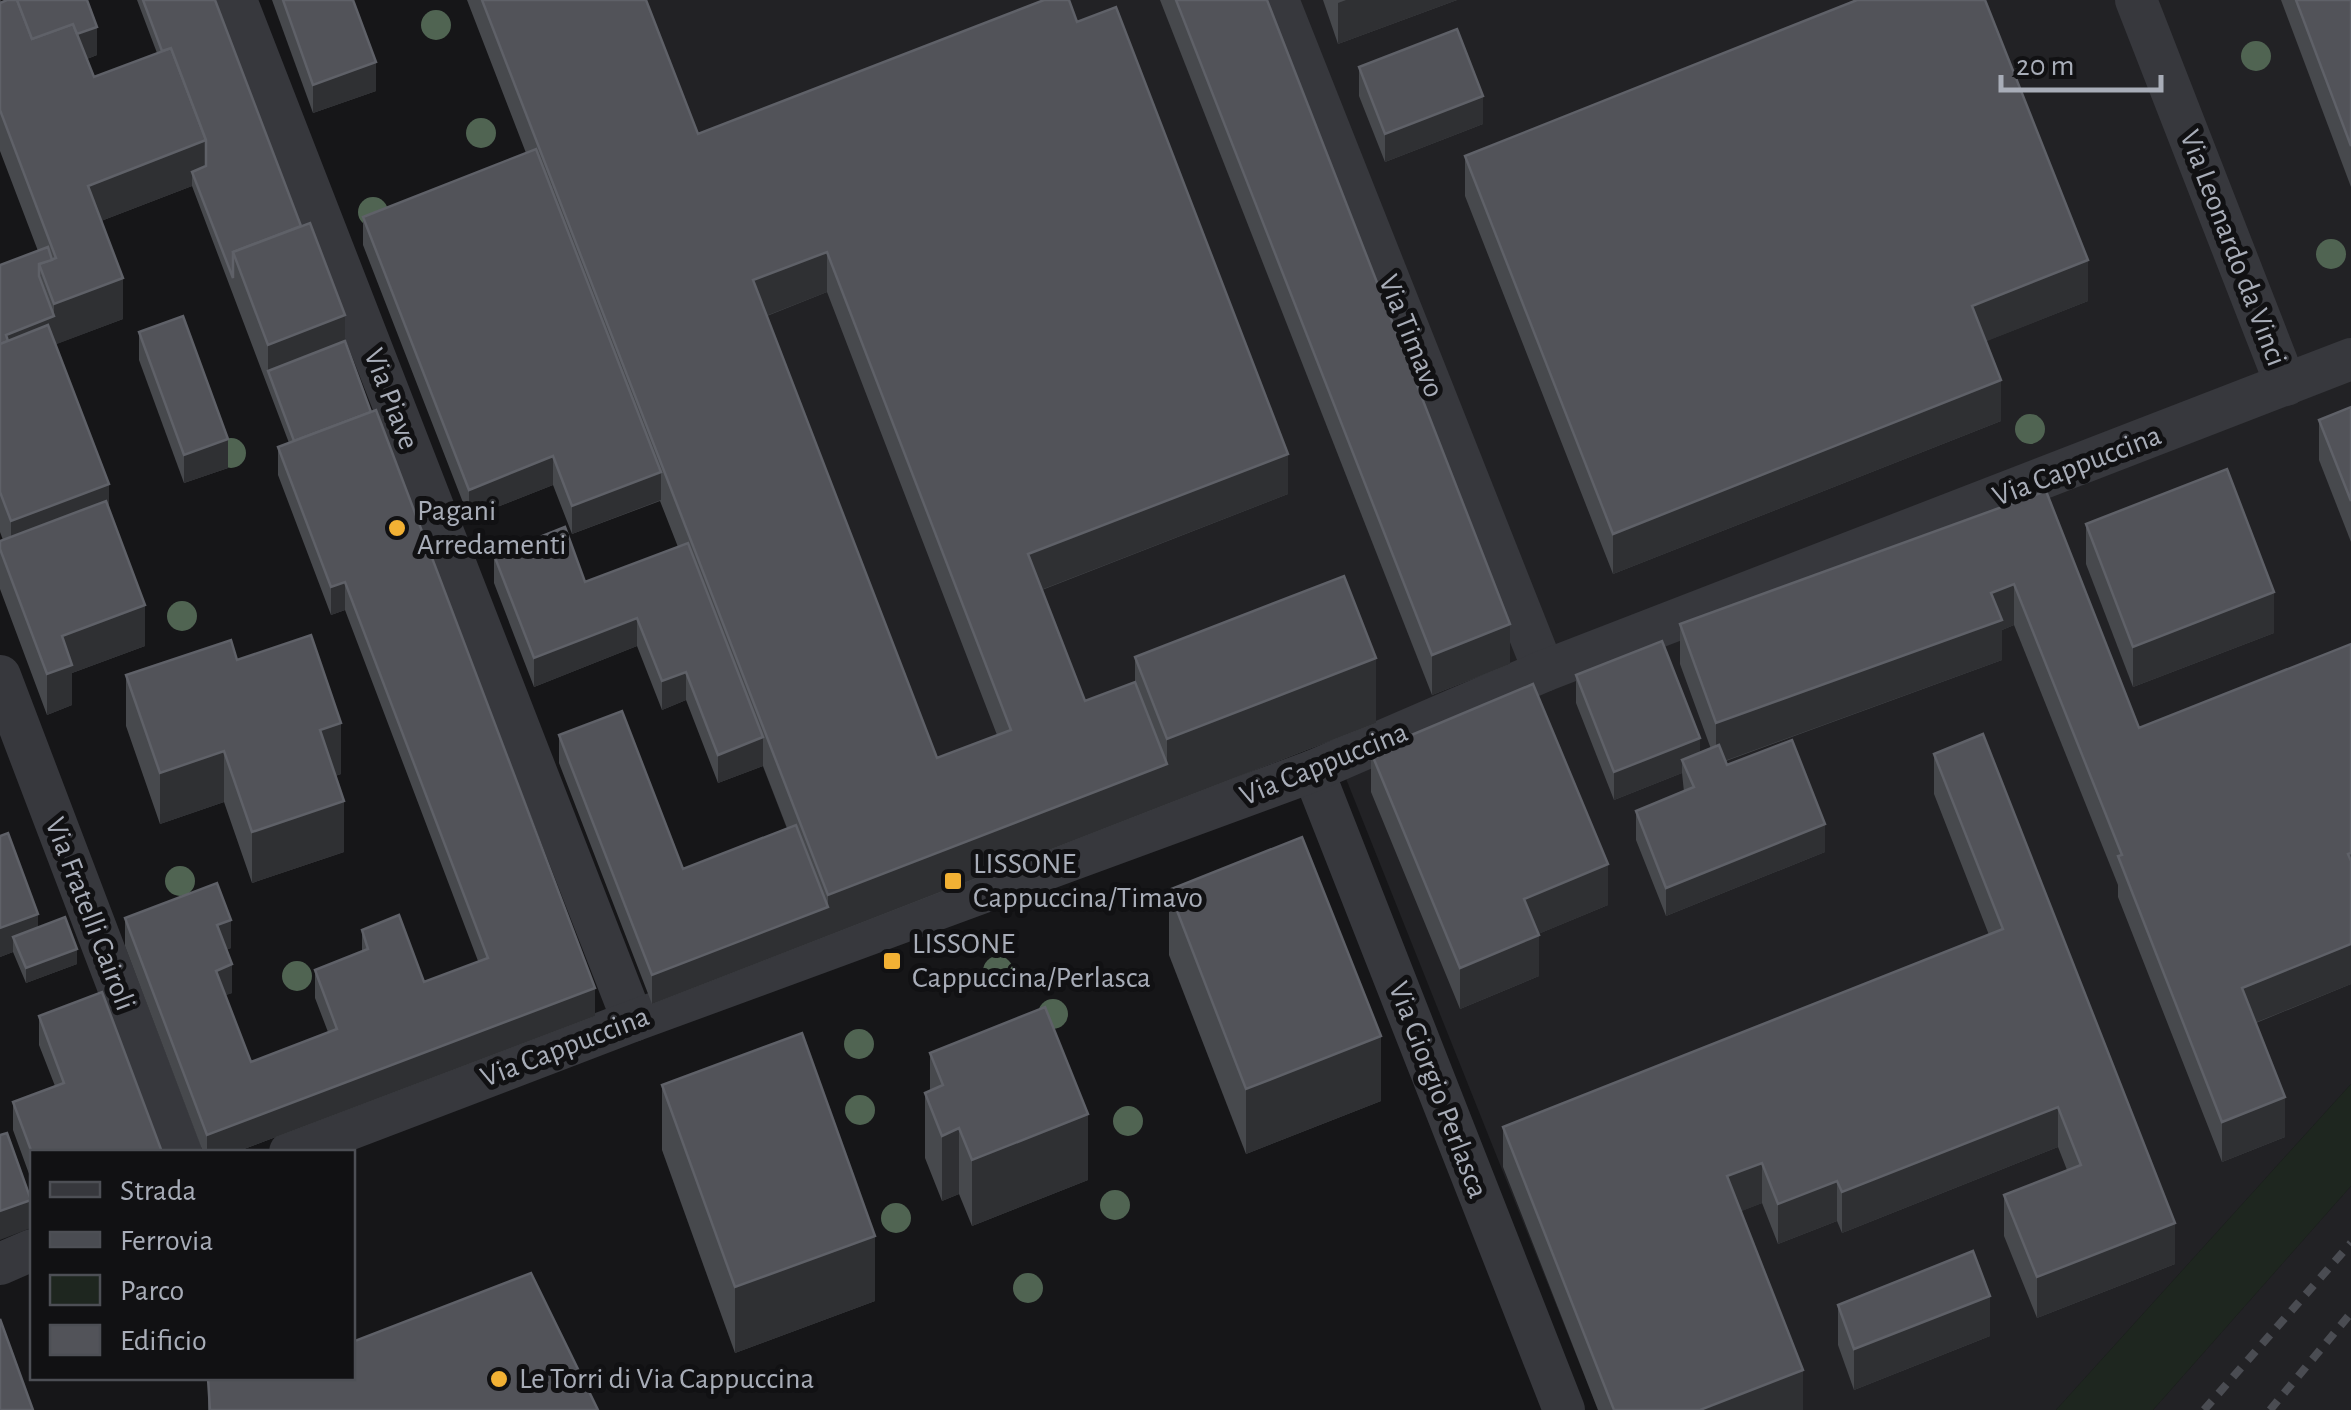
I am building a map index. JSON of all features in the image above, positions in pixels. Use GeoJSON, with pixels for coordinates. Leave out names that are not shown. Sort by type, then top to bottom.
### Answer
{"type":"FeatureCollection","features":[{"type":"Feature","properties":{"kind":"street","name":"Via Piave"},"geometry":{"type":"LineString","coordinates":[[236,0],[633,1022]]}},
{"type":"Feature","properties":{"kind":"street","name":"Via Timavo"},"geometry":{"type":"LineString","coordinates":[[1278,0],[1544,672]]}},
{"type":"Feature","properties":{"kind":"street","name":"Via Leonardo da Vinci"},"geometry":{"type":"LineString","coordinates":[[2136,0],[2286,384]]}},
{"type":"Feature","properties":{"kind":"street","name":"Via Cappuccina"},"geometry":{"type":"LineString","coordinates":[[295,1150],[1313,771],[1544,672],[2351,360]]}},
{"type":"Feature","properties":{"kind":"street","name":"Via Fratelli Cairoli"},"geometry":{"type":"LineString","coordinates":[[0,676],[180,1150]]}},
{"type":"Feature","properties":{"kind":"street","name":"Via Giorgio Perlasca"},"geometry":{"type":"LineString","coordinates":[[1313,771],[1564,1410]]}},
{"type":"Feature","properties":{"kind":"street"},"geometry":{"type":"LineString","coordinates":[[0,1264],[30,1251]]}},
{"type":"Feature","properties":{"kind":"shaded area"},"geometry":{"type":"Polygon","coordinates":[[[468,0],[2351,0],[2351,1084],[2056,1410],[1598,1410],[1331,741],[828,936],[468,0]]]}},
{"type":"Feature","properties":{"kind":"shaded area"},"geometry":{"type":"Polygon","coordinates":[[[2351,1186],[2351,1410],[2153,1410],[2351,1186]]]}},
{"type":"Feature","properties":{"kind":"green space"},"geometry":{"type":"Polygon","coordinates":[[[2351,1084],[2351,1186],[2153,1410],[2056,1410],[2351,1084]]]}},
{"type":"Feature","properties":{"kind":"building"},"geometry":{"type":"Polygon","coordinates":[[[17,0],[32,39],[73,24],[94,77],[171,48],[206,140],[88,186],[123,278],[54,304],[39,264],[56,258],[0,110],[0,3],[17,0]]]}},
{"type":"Feature","properties":{"kind":"building"},"geometry":{"type":"Polygon","coordinates":[[[17,0],[87,0],[97,27],[77,34],[73,24],[32,39],[17,0]]]}},
{"type":"Feature","properties":{"kind":"building"},"geometry":{"type":"Polygon","coordinates":[[[143,0],[215,0],[301,226],[233,252],[233,278],[192,172],[206,166],[206,140],[171,48],[162,51],[143,0]]]}},
{"type":"Feature","properties":{"kind":"building"},"geometry":{"type":"Polygon","coordinates":[[[283,0],[353,0],[376,62],[313,85],[283,0]]]}},
{"type":"Feature","properties":{"kind":"building"},"geometry":{"type":"Polygon","coordinates":[[[482,0],[646,0],[698,134],[1044,0],[1069,0],[1077,22],[1116,7],[1288,454],[1028,554],[1085,701],[1135,682],[1167,764],[828,895],[482,0]],[[827,252],[753,280],[937,758],[1011,730],[827,252]]]}},
{"type":"Feature","properties":{"kind":"building"},"geometry":{"type":"Polygon","coordinates":[[[1176,0],[1267,0],[1510,624],[1432,655],[1176,0]]]}},
{"type":"Feature","properties":{"kind":"building"},"geometry":{"type":"Polygon","coordinates":[[[1857,0],[1985,0],[2088,260],[1972,306],[2001,380],[1613,534],[1465,156],[1857,0]]]}},
{"type":"Feature","properties":{"kind":"building"},"geometry":{"type":"Polygon","coordinates":[[[2296,0],[2351,0],[2351,146],[2296,0]]]}},
{"type":"Feature","properties":{"kind":"building"},"geometry":{"type":"Polygon","coordinates":[[[1457,29],[1483,96],[1385,134],[1359,67],[1457,29]]]}},
{"type":"Feature","properties":{"kind":"building"},"geometry":{"type":"Polygon","coordinates":[[[536,149],[661,472],[572,506],[553,456],[469,490],[363,217],[536,149]]]}},
{"type":"Feature","properties":{"kind":"building"},"geometry":{"type":"Polygon","coordinates":[[[310,223],[345,315],[268,345],[233,252],[310,223]]]}},
{"type":"Feature","properties":{"kind":"building"},"geometry":{"type":"Polygon","coordinates":[[[48,247],[52,260],[39,264],[39,276],[54,316],[6,335],[8,341],[0,344],[0,265],[48,247]]]}},
{"type":"Feature","properties":{"kind":"building"},"geometry":{"type":"Polygon","coordinates":[[[183,316],[228,439],[184,455],[139,332],[183,316]]]}},
{"type":"Feature","properties":{"kind":"building"},"geometry":{"type":"Polygon","coordinates":[[[48,325],[109,484],[11,521],[0,492],[0,344],[48,325]]]}},
{"type":"Feature","properties":{"kind":"building"},"geometry":{"type":"Polygon","coordinates":[[[345,341],[371,412],[294,441],[268,371],[345,341]]]}},
{"type":"Feature","properties":{"kind":"building"},"geometry":{"type":"Polygon","coordinates":[[[2351,407],[2351,501],[2319,420],[2351,407]]]}},
{"type":"Feature","properties":{"kind":"building"},"geometry":{"type":"Polygon","coordinates":[[[376,410],[595,988],[207,1135],[125,918],[217,883],[231,920],[217,925],[232,964],[216,971],[251,1062],[337,1029],[315,970],[368,949],[362,930],[399,915],[424,982],[488,958],[345,582],[331,587],[278,447],[376,410]]]}},
{"type":"Feature","properties":{"kind":"building"},"geometry":{"type":"Polygon","coordinates":[[[2227,469],[2274,592],[2133,647],[2086,524],[2227,469]]]}},
{"type":"Feature","properties":{"kind":"building"},"geometry":{"type":"Polygon","coordinates":[[[2046,491],[2139,728],[2351,644],[2351,944],[2242,988],[2285,1097],[2222,1122],[2118,856],[2122,855],[2014,584],[1991,593],[2002,620],[1716,723],[1680,624],[2046,491]]]}},
{"type":"Feature","properties":{"kind":"building"},"geometry":{"type":"Polygon","coordinates":[[[106,501],[145,605],[62,636],[72,665],[47,674],[0,541],[106,501]]]}},
{"type":"Feature","properties":{"kind":"building"},"geometry":{"type":"Polygon","coordinates":[[[565,527],[585,582],[688,543],[763,737],[718,755],[686,672],[662,681],[637,618],[534,658],[494,555],[565,527]]]}},
{"type":"Feature","properties":{"kind":"building"},"geometry":{"type":"Polygon","coordinates":[[[1344,576],[1376,658],[1167,739],[1135,657],[1344,576]]]}},
{"type":"Feature","properties":{"kind":"building"},"geometry":{"type":"Polygon","coordinates":[[[311,635],[341,723],[320,730],[344,801],[252,832],[224,751],[160,773],[126,675],[231,640],[237,660],[311,635]]]}},
{"type":"Feature","properties":{"kind":"building"},"geometry":{"type":"Polygon","coordinates":[[[1662,641],[1700,738],[1614,772],[1576,675],[1662,641]]]}},
{"type":"Feature","properties":{"kind":"building"},"geometry":{"type":"Polygon","coordinates":[[[1533,684],[1608,864],[1524,899],[1539,935],[1460,968],[1371,752],[1533,684]]]}},
{"type":"Feature","properties":{"kind":"building"},"geometry":{"type":"Polygon","coordinates":[[[622,711],[683,869],[796,825],[828,907],[652,975],[559,735],[622,711]]]}},
{"type":"Feature","properties":{"kind":"building"},"geometry":{"type":"Polygon","coordinates":[[[1983,734],[2175,1223],[2037,1277],[2004,1195],[2081,1165],[2058,1107],[1842,1192],[1837,1181],[1778,1204],[1762,1163],[1727,1176],[1803,1370],[1700,1410],[1614,1410],[1503,1127],[2003,929],[1934,754],[1983,734]]]}},
{"type":"Feature","properties":{"kind":"building"},"geometry":{"type":"Polygon","coordinates":[[[1792,740],[1825,824],[1666,888],[1636,811],[1694,787],[1682,760],[1719,745],[1727,765],[1792,740]]]}},
{"type":"Feature","properties":{"kind":"building"},"geometry":{"type":"Polygon","coordinates":[[[8,833],[38,914],[0,928],[0,836],[8,833]]]}},
{"type":"Feature","properties":{"kind":"building"},"geometry":{"type":"Polygon","coordinates":[[[1302,837],[1381,1036],[1246,1089],[1169,890],[1302,837]]]}},
{"type":"Feature","properties":{"kind":"building"},"geometry":{"type":"Polygon","coordinates":[[[65,917],[77,949],[26,968],[13,937],[65,917]]]}},
{"type":"Feature","properties":{"kind":"building"},"geometry":{"type":"Polygon","coordinates":[[[102,992],[161,1150],[31,1150],[13,1102],[64,1083],[39,1016],[102,992]]]}},
{"type":"Feature","properties":{"kind":"building"},"geometry":{"type":"Polygon","coordinates":[[[1045,1007],[1088,1114],[972,1160],[959,1128],[942,1136],[925,1093],[943,1085],[930,1053],[1045,1007]]]}},
{"type":"Feature","properties":{"kind":"building"},"geometry":{"type":"Polygon","coordinates":[[[802,1033],[875,1236],[735,1287],[662,1085],[802,1033]]]}},
{"type":"Feature","properties":{"kind":"building"},"geometry":{"type":"Polygon","coordinates":[[[7,1133],[30,1200],[0,1211],[0,1135],[7,1133]]]}},
{"type":"Feature","properties":{"kind":"building"},"geometry":{"type":"Polygon","coordinates":[[[1973,1251],[1990,1296],[1854,1349],[1838,1305],[1973,1251]]]}},
{"type":"Feature","properties":{"kind":"building"},"geometry":{"type":"Polygon","coordinates":[[[531,1273],[598,1410],[210,1410],[208,1380],[355,1380],[355,1341],[531,1273]]]}},
{"type":"Feature","properties":{"kind":"building"},"geometry":{"type":"Polygon","coordinates":[[[0,1319],[33,1410],[0,1410],[0,1319]]]}},
{"type":"Feature","properties":{"kind":"railway"},"geometry":{"type":"LineString","coordinates":[[2204,1410],[2351,1243]]}},
{"type":"Feature","properties":{"kind":"railway"},"geometry":{"type":"LineString","coordinates":[[2270,1410],[2351,1313]]}},
{"type":"Feature","properties":{"kind":"place","name":"Pagani Arredamenti"},"geometry":{"type":"Point","coordinates":[397,528]}},
{"type":"Feature","properties":{"kind":"place","name":"LISSONE Cappuccina/Timavo"},"geometry":{"type":"Point","coordinates":[953,881]}},
{"type":"Feature","properties":{"kind":"place","name":"LISSONE Cappuccina/Perlasca"},"geometry":{"type":"Point","coordinates":[892,961]}},
{"type":"Feature","properties":{"kind":"place","name":"Le Torri di Via Cappuccina"},"geometry":{"type":"Point","coordinates":[499,1379]}}]}
